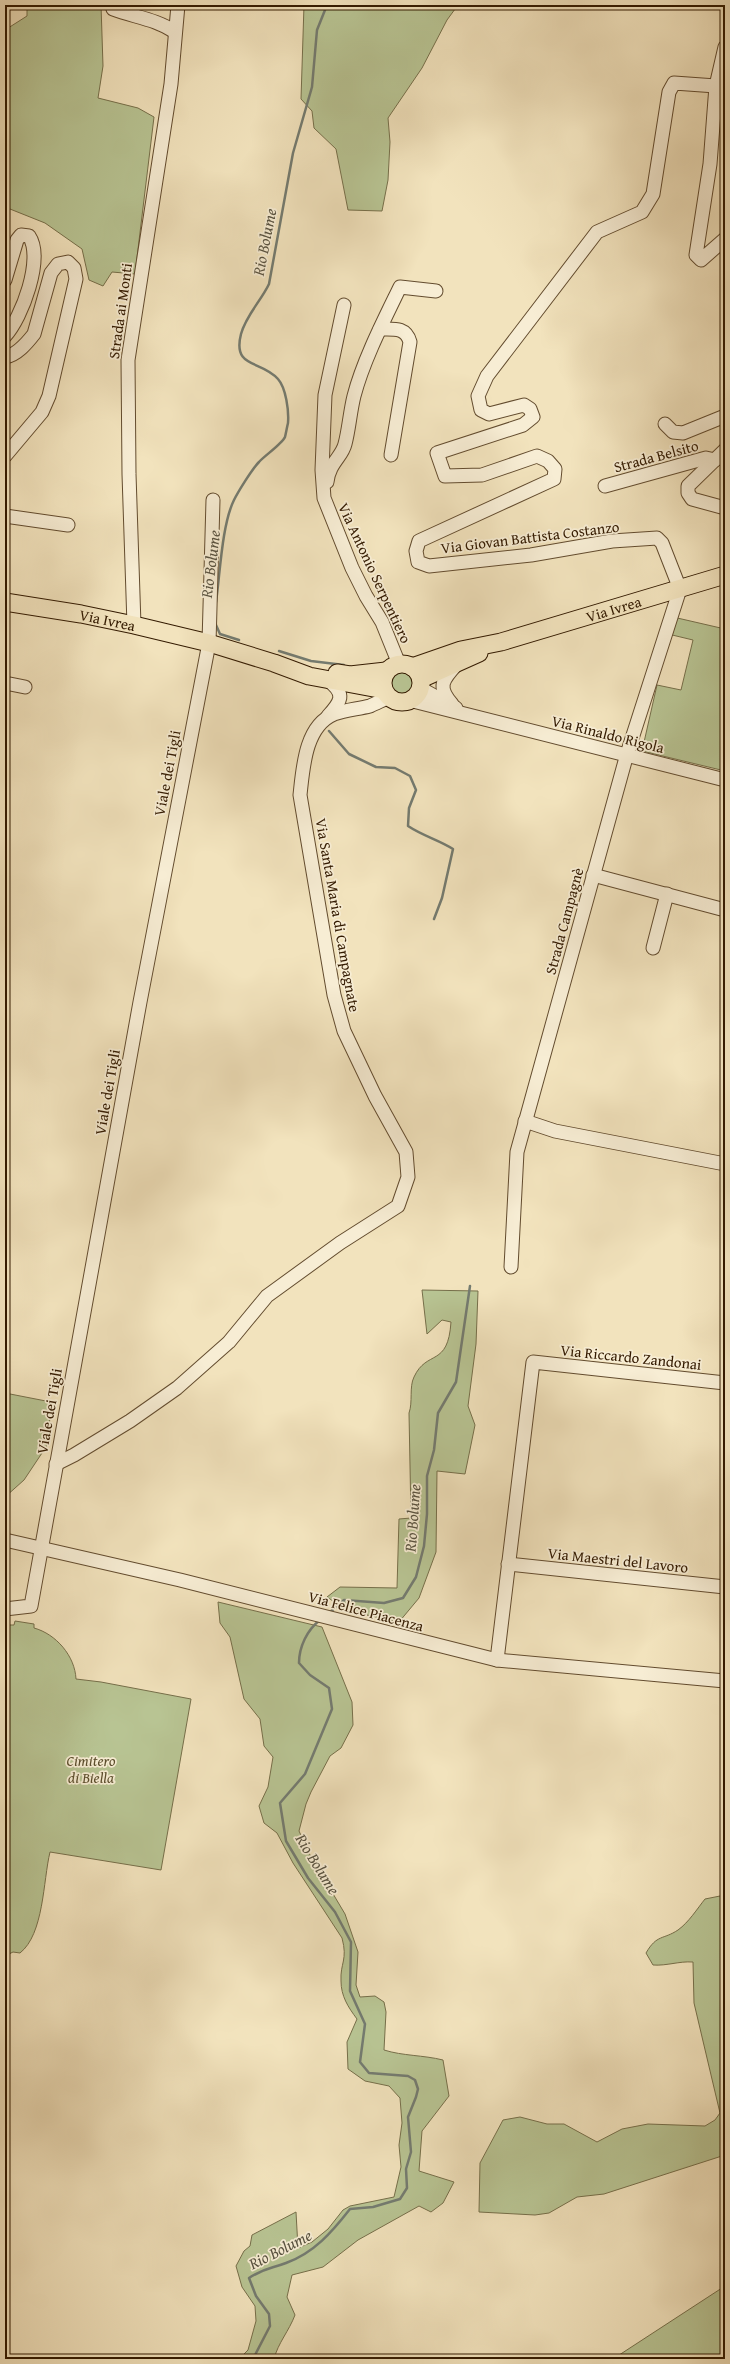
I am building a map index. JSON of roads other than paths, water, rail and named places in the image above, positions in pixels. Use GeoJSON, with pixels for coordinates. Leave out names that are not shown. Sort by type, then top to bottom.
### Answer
{"type":"FeatureCollection","features":[{"type":"Feature","properties":{"kind":"main road","name":"Via Ivrea"},"geometry":{"type":"LineString","coordinates":[[408,674],[461,650],[501,642],[725,575]]}},
{"type":"Feature","properties":{"kind":"main road","name":"Via Ivrea"},"geometry":{"type":"LineString","coordinates":[[5,602],[81,614],[209,643],[274,662],[309,676],[387,694],[399,702],[409,700]]}},
{"type":"Feature","properties":{"kind":"main road","name":"Via Ivrea"},"geometry":{"type":"LineString","coordinates":[[274,662],[350,675],[408,674],[457,664],[501,642]]}},
{"type":"Feature","properties":{"kind":"main road"},"geometry":{"type":"LineString","coordinates":[[387,694],[383,684],[408,674],[414,697],[409,700]]}},
{"type":"Feature","properties":{"kind":"street"},"geometry":{"type":"LineString","coordinates":[[114,5],[113,9],[129,15],[162,23],[175,32]]}},
{"type":"Feature","properties":{"kind":"street","name":"Strada ai Monti"},"geometry":{"type":"LineString","coordinates":[[134,625],[129,474],[128,360],[171,84],[178,5]]}},
{"type":"Feature","properties":{"kind":"street"},"geometry":{"type":"LineString","coordinates":[[725,47],[716,86],[710,164],[696,255],[701,260],[725,239]]}},
{"type":"Feature","properties":{"kind":"street","name":"Via Giovan Battista Costanzo"},"geometry":{"type":"LineString","coordinates":[[680,589],[662,543],[657,538],[612,541],[531,555],[429,566],[418,562],[416,551],[419,541],[554,480],[555,469],[548,461],[537,456],[482,475],[444,476],[437,453],[523,425],[533,417],[530,409],[524,405],[489,414],[481,410],[478,396],[488,376],[597,232],[642,212],[654,194],[669,92],[674,83],[716,86]]}},
{"type":"Feature","properties":{"kind":"street"},"geometry":{"type":"LineString","coordinates":[[5,280],[17,240],[21,235],[28,236],[35,251],[24,302],[13,327],[5,336]]}},
{"type":"Feature","properties":{"kind":"street"},"geometry":{"type":"LineString","coordinates":[[5,357],[10,356],[28,343],[34,334],[51,273],[58,264],[68,262],[74,268],[76,279],[54,380],[42,412],[5,456]]}},
{"type":"Feature","properties":{"kind":"street"},"geometry":{"type":"LineString","coordinates":[[324,498],[328,473],[345,446],[354,396],[380,329],[400,287],[436,291]]}},
{"type":"Feature","properties":{"kind":"street","name":"Via Antonio Serpentiero"},"geometry":{"type":"LineString","coordinates":[[344,305],[325,395],[322,470],[324,498],[352,568],[366,596],[382,622],[408,674]]}},
{"type":"Feature","properties":{"kind":"street"},"geometry":{"type":"LineString","coordinates":[[380,329],[398,328],[408,335],[410,342],[391,455]]}},
{"type":"Feature","properties":{"kind":"street","name":"Strada Belsito"},"geometry":{"type":"LineString","coordinates":[[665,424],[673,432],[683,434],[725,416]]}},
{"type":"Feature","properties":{"kind":"street","name":"Strada Belsito"},"geometry":{"type":"LineString","coordinates":[[725,450],[688,486],[688,493],[692,499],[725,508]]}},
{"type":"Feature","properties":{"kind":"street","name":"Strada Belsito"},"geometry":{"type":"LineString","coordinates":[[605,486],[706,458],[715,460]]}},
{"type":"Feature","properties":{"kind":"street"},"geometry":{"type":"LineString","coordinates":[[209,643],[213,500]]}},
{"type":"Feature","properties":{"kind":"street"},"geometry":{"type":"LineString","coordinates":[[5,516],[68,525]]}},
{"type":"Feature","properties":{"kind":"street","name":"Strada Campagnè"},"geometry":{"type":"LineString","coordinates":[[511,1267],[517,1152],[627,754],[680,589]]}},
{"type":"Feature","properties":{"kind":"street","name":"Viale dei Tigli"},"geometry":{"type":"LineString","coordinates":[[5,1609],[31,1606],[139,1010],[209,643]]}},
{"type":"Feature","properties":{"kind":"street","name":"Via Ivrea"},"geometry":{"type":"LineString","coordinates":[[454,707],[442,694],[442,686],[446,676],[457,664]]}},
{"type":"Feature","properties":{"kind":"street","name":"Via Rinaldo Rigola"},"geometry":{"type":"LineString","coordinates":[[408,674],[454,707],[483,720]]}},
{"type":"Feature","properties":{"kind":"street","name":"Via Santa Maria di Campagnate"},"geometry":{"type":"LineString","coordinates":[[56,1464],[74,1455],[130,1421],[177,1388],[229,1342],[267,1296],[340,1243],[398,1206],[408,1177],[406,1152],[375,1096],[344,1032],[334,995],[300,794],[304,761],[310,741],[326,718],[338,705],[340,697],[338,688],[329,680]]}},
{"type":"Feature","properties":{"kind":"street"},"geometry":{"type":"LineString","coordinates":[[5,683],[25,687]]}},
{"type":"Feature","properties":{"kind":"street"},"geometry":{"type":"LineString","coordinates":[[326,718],[334,714],[370,706],[387,694]]}},
{"type":"Feature","properties":{"kind":"street","name":"Via Rinaldo Rigola"},"geometry":{"type":"LineString","coordinates":[[409,700],[483,720],[627,754],[725,780]]}},
{"type":"Feature","properties":{"kind":"street"},"geometry":{"type":"LineString","coordinates":[[593,875],[725,910]]}},
{"type":"Feature","properties":{"kind":"street"},"geometry":{"type":"LineString","coordinates":[[653,948],[667,894]]}},
{"type":"Feature","properties":{"kind":"street"},"geometry":{"type":"LineString","coordinates":[[525,1121],[555,1131],[725,1164]]}},
{"type":"Feature","properties":{"kind":"street","name":"Via Riccardo Zandonai"},"geometry":{"type":"LineString","coordinates":[[508,1564],[533,1362],[725,1383]]}},
{"type":"Feature","properties":{"kind":"street","name":"Via Felice Piacenza"},"geometry":{"type":"LineString","coordinates":[[5,1540],[42,1547],[336,1619],[457,1652],[497,1660],[725,1681]]}},
{"type":"Feature","properties":{"kind":"street"},"geometry":{"type":"LineString","coordinates":[[497,1660],[508,1564]]}},
{"type":"Feature","properties":{"kind":"street","name":"Via Maestri del Lavoro"},"geometry":{"type":"LineString","coordinates":[[508,1564],[725,1587]]}},
{"type":"Feature","properties":{"kind":"waterway","name":"Rio Bolume"},"geometry":{"type":"LineString","coordinates":[[216,602],[224,535],[234,500],[256,465],[283,440],[288,423],[286,400],[281,383],[271,373],[245,359],[241,353],[239,345],[243,327],[269,284],[293,153],[312,87],[317,30],[327,5]]}},
{"type":"Feature","properties":{"kind":"waterway","name":"Rio Bolume"},"geometry":{"type":"LineString","coordinates":[[216,625],[220,634],[239,640]]}},
{"type":"Feature","properties":{"kind":"waterway","name":"Rio Bolume"},"geometry":{"type":"LineString","coordinates":[[279,651],[311,661],[344,665]]}},
{"type":"Feature","properties":{"kind":"waterway","name":"Rio Bolume"},"geometry":{"type":"LineString","coordinates":[[329,731],[349,754],[376,767],[395,768],[410,776],[416,790],[409,808],[408,826],[419,833],[453,849],[442,898],[434,919]]}},
{"type":"Feature","properties":{"kind":"waterway","name":"Rio Bolume"},"geometry":{"type":"LineString","coordinates":[[329,1613],[344,1600],[384,1603],[403,1598],[416,1577],[424,1546],[427,1514],[427,1476],[434,1450],[438,1413],[456,1382],[470,1286]]}},
{"type":"Feature","properties":{"kind":"waterway","name":"Rio Bolume"},"geometry":{"type":"LineString","coordinates":[[253,2359],[270,2326],[269,2314],[256,2296],[249,2278],[263,2270],[296,2259],[314,2248],[329,2234],[350,2209],[373,2207],[400,2199],[407,2188],[406,2169],[411,2152],[408,2117],[418,2089],[415,2080],[408,2076],[369,2073],[360,2062],[365,2024],[350,1991],[351,1942],[335,1912],[308,1878],[286,1841],[280,1803],[305,1774],[332,1709],[329,1688],[310,1675],[299,1663],[302,1645],[311,1629],[320,1620]]}},
{"type":"Feature","properties":{"kind":"park label","name":"Cimitero di Biella"},"geometry":{"type":"Point","coordinates":[91,1768]}}]}
